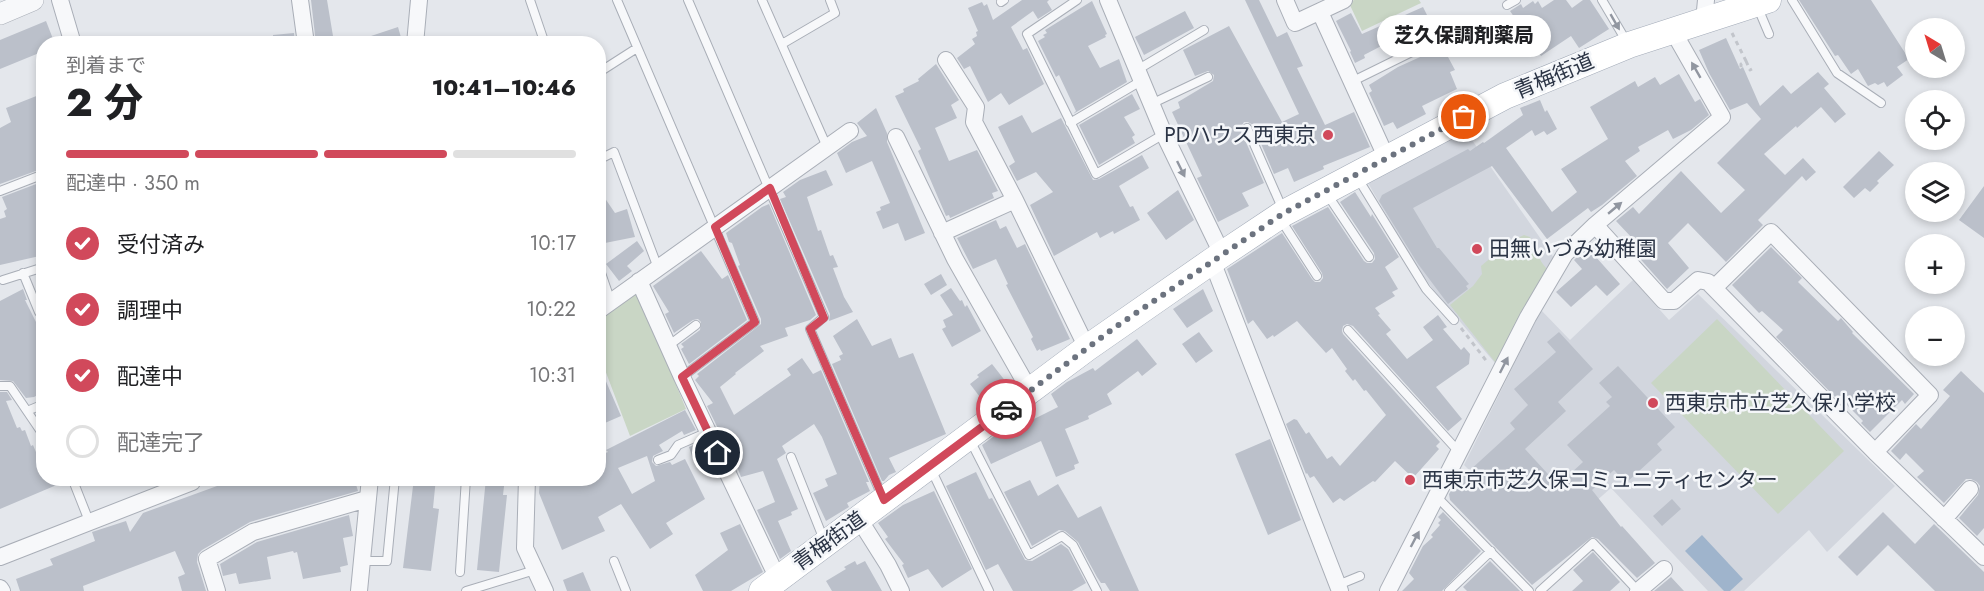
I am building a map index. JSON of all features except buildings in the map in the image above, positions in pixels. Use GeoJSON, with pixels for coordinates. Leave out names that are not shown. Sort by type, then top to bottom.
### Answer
{"type":"FeatureCollection","features":[{"type":"Feature","properties":{"kind":"main road","name":"青梅街道"},"geometry":{"type":"LineString","coordinates":[[770,585],[1087,348],[1217,257],[1282,215],[1505,96],[1629,45],[1673,31],[1705,11],[1761,2]]}},
{"type":"Feature","properties":{"kind":"street"},"geometry":{"type":"LineString","coordinates":[[60,0],[71,36]]}},
{"type":"Feature","properties":{"kind":"street"},"geometry":{"type":"LineString","coordinates":[[300,0],[305,36]]}},
{"type":"Feature","properties":{"kind":"street"},"geometry":{"type":"LineString","coordinates":[[416,36],[418,0]]}},
{"type":"Feature","properties":{"kind":"street"},"geometry":{"type":"LineString","coordinates":[[1108,0],[1217,257],[1336,588]]}},
{"type":"Feature","properties":{"kind":"street"},"geometry":{"type":"LineString","coordinates":[[1285,0],[1295,23],[1344,0]]}},
{"type":"Feature","properties":{"kind":"street"},"geometry":{"type":"LineString","coordinates":[[0,14],[28,1]]}},
{"type":"Feature","properties":{"kind":"street"},"geometry":{"type":"LineString","coordinates":[[1320,12],[1387,159]]}},
{"type":"Feature","properties":{"kind":"street"},"geometry":{"type":"LineString","coordinates":[[1388,591],[1528,317],[1565,254],[1722,117],[1673,31]]}},
{"type":"Feature","properties":{"kind":"street"},"geometry":{"type":"LineString","coordinates":[[946,60],[976,107],[974,122],[1087,348]]}},
{"type":"Feature","properties":{"kind":"street"},"geometry":{"type":"LineString","coordinates":[[606,305],[850,131]]}},
{"type":"Feature","properties":{"kind":"street"},"geometry":{"type":"LineString","coordinates":[[896,137],[942,233],[1030,391]]}},
{"type":"Feature","properties":{"kind":"street"},"geometry":{"type":"LineString","coordinates":[[942,233],[1015,200]]}},
{"type":"Feature","properties":{"kind":"street"},"geometry":{"type":"LineString","coordinates":[[1596,225],[1664,301],[1674,301],[1698,280],[1708,282],[1875,453],[1984,557]]}},
{"type":"Feature","properties":{"kind":"street"},"geometry":{"type":"LineString","coordinates":[[1714,288],[1771,232],[1930,395],[1875,453]]}},
{"type":"Feature","properties":{"kind":"street"},"geometry":{"type":"LineString","coordinates":[[639,281],[708,432],[770,585]]}},
{"type":"Feature","properties":{"kind":"street"},"geometry":{"type":"LineString","coordinates":[[0,557],[182,486]]}},
{"type":"Feature","properties":{"kind":"street"},"geometry":{"type":"LineString","coordinates":[[359,591],[369,486]]}},
{"type":"Feature","properties":{"kind":"street"},"geometry":{"type":"LineString","coordinates":[[527,486],[525,548],[545,591]]}},
{"type":"Feature","properties":{"kind":"street"},"geometry":{"type":"LineString","coordinates":[[1944,519],[1970,489]]}},
{"type":"Feature","properties":{"kind":"street"},"geometry":{"type":"LineString","coordinates":[[217,591],[207,559],[253,532],[367,499]]}},
{"type":"Feature","properties":{"kind":"street"},"geometry":{"type":"LineString","coordinates":[[859,519],[888,565],[901,591]]}},
{"type":"Feature","properties":{"kind":"street"},"geometry":{"type":"LineString","coordinates":[[1638,591],[1664,569]]}},
{"type":"Feature","properties":{"kind":"lane"},"geometry":{"type":"LineString","coordinates":[[531,0],[542,36]]}},
{"type":"Feature","properties":{"kind":"lane"},"geometry":{"type":"LineString","coordinates":[[617,0],[755,322],[682,377]]}},
{"type":"Feature","properties":{"kind":"lane"},"geometry":{"type":"LineString","coordinates":[[688,0],[824,318],[810,329],[884,500]]}},
{"type":"Feature","properties":{"kind":"lane"},"geometry":{"type":"LineString","coordinates":[[762,0],[826,147]]}},
{"type":"Feature","properties":{"kind":"lane"},"geometry":{"type":"LineString","coordinates":[[782,44],[835,13],[830,0]]}},
{"type":"Feature","properties":{"kind":"lane"},"geometry":{"type":"LineString","coordinates":[[1077,0],[1027,34],[1096,174],[1164,134]]}},
{"type":"Feature","properties":{"kind":"lane"},"geometry":{"type":"LineString","coordinates":[[1507,5],[1516,0]]}},
{"type":"Feature","properties":{"kind":"lane"},"geometry":{"type":"LineString","coordinates":[[1602,0],[1629,45]]}},
{"type":"Feature","properties":{"kind":"lane"},"geometry":{"type":"LineString","coordinates":[[1792,0],[1837,74],[1881,103]]}},
{"type":"Feature","properties":{"kind":"lane"},"geometry":{"type":"LineString","coordinates":[[1761,2],[1768,34]]}},
{"type":"Feature","properties":{"kind":"lane"},"geometry":{"type":"LineString","coordinates":[[1070,123],[1204,30]]}},
{"type":"Feature","properties":{"kind":"lane"},"geometry":{"type":"LineString","coordinates":[[606,68],[637,48]]}},
{"type":"Feature","properties":{"kind":"lane"},"geometry":{"type":"LineString","coordinates":[[1351,82],[1418,49]]}},
{"type":"Feature","properties":{"kind":"lane"},"geometry":{"type":"LineString","coordinates":[[1151,104],[1208,77]]}},
{"type":"Feature","properties":{"kind":"lane"},"geometry":{"type":"LineString","coordinates":[[1247,128],[1282,215],[1317,276]]}},
{"type":"Feature","properties":{"kind":"lane"},"geometry":{"type":"LineString","coordinates":[[606,156],[614,152],[658,268]]}},
{"type":"Feature","properties":{"kind":"lane"},"geometry":{"type":"LineString","coordinates":[[1356,175],[1426,289],[1454,320]]}},
{"type":"Feature","properties":{"kind":"lane"},"geometry":{"type":"LineString","coordinates":[[0,191],[36,177]]}},
{"type":"Feature","properties":{"kind":"lane"},"geometry":{"type":"LineString","coordinates":[[1326,191],[1369,257]]}},
{"type":"Feature","properties":{"kind":"lane"},"geometry":{"type":"LineString","coordinates":[[3,280],[36,269]]}},
{"type":"Feature","properties":{"kind":"lane"},"geometry":{"type":"LineString","coordinates":[[23,273],[36,305]]}},
{"type":"Feature","properties":{"kind":"lane"},"geometry":{"type":"LineString","coordinates":[[668,346],[696,325]]}},
{"type":"Feature","properties":{"kind":"lane"},"geometry":{"type":"LineString","coordinates":[[1348,330],[1459,452]]}},
{"type":"Feature","properties":{"kind":"lane"},"geometry":{"type":"LineString","coordinates":[[0,386],[10,386],[36,424]]}},
{"type":"Feature","properties":{"kind":"lane"},"geometry":{"type":"LineString","coordinates":[[27,411],[36,407]]}},
{"type":"Feature","properties":{"kind":"lane"},"geometry":{"type":"LineString","coordinates":[[658,460],[670,455],[678,445],[708,432]]}},
{"type":"Feature","properties":{"kind":"lane"},"geometry":{"type":"LineString","coordinates":[[969,437],[1029,555],[1062,536],[1073,545],[1097,591]]}},
{"type":"Feature","properties":{"kind":"lane"},"geometry":{"type":"LineString","coordinates":[[791,457],[826,544]]}},
{"type":"Feature","properties":{"kind":"lane"},"geometry":{"type":"LineString","coordinates":[[930,467],[989,591]]}},
{"type":"Feature","properties":{"kind":"lane"},"geometry":{"type":"LineString","coordinates":[[75,486],[90,521]]}},
{"type":"Feature","properties":{"kind":"lane"},"geometry":{"type":"LineString","coordinates":[[362,561],[387,561],[394,486]]}},
{"type":"Feature","properties":{"kind":"lane"},"geometry":{"type":"LineString","coordinates":[[460,572],[465,486]]}},
{"type":"Feature","properties":{"kind":"lane"},"geometry":{"type":"LineString","coordinates":[[1437,497],[1529,591]]}},
{"type":"Feature","properties":{"kind":"lane"},"geometry":{"type":"LineString","coordinates":[[1540,591],[1593,543],[1638,591]]}},
{"type":"Feature","properties":{"kind":"lane"},"geometry":{"type":"LineString","coordinates":[[1449,591],[1491,551]]}},
{"type":"Feature","properties":{"kind":"lane"},"geometry":{"type":"LineString","coordinates":[[614,561],[626,591]]}},
{"type":"Feature","properties":{"kind":"lane"},"geometry":{"type":"LineString","coordinates":[[466,591],[535,570]]}},
{"type":"Feature","properties":{"kind":"lane"},"geometry":{"type":"LineString","coordinates":[[1336,588],[1360,576]]}},
{"type":"Feature","properties":{"kind":"path"},"geometry":{"type":"LineString","coordinates":[[1732,32],[1750,70],[1752,69]]}},
{"type":"Feature","properties":{"kind":"path"},"geometry":{"type":"LineString","coordinates":[[1742,68],[1741,64],[1746,62]]}},
{"type":"Feature","properties":{"kind":"path"},"geometry":{"type":"LineString","coordinates":[[1454,320],[1499,376]]}},
{"type":"Feature","properties":{"kind":"shaded area","name":"田無いづみ幼稚園"},"geometry":{"type":"Polygon","coordinates":[[[1465,130],[1554,258],[1500,369],[1435,292],[1414,263],[1368,183],[1465,130]]]}},
{"type":"Feature","properties":{"kind":"shaded area","name":"西東京市立芝久保小学校"},"geometry":{"type":"Polygon","coordinates":[[[1633,280],[1669,320],[1698,294],[1895,486],[1827,552],[1809,530],[1744,591],[1708,591],[1611,488],[1546,545],[1464,465],[1541,310],[1570,340],[1633,280]]]}},
{"type":"Feature","properties":{"kind":"green space"},"geometry":{"type":"Polygon","coordinates":[[[1354,0],[1419,0],[1421,3],[1362,31],[1349,3],[1354,0]]]}},
{"type":"Feature","properties":{"kind":"green space"},"geometry":{"type":"Polygon","coordinates":[[[1524,235],[1530,237],[1547,269],[1500,361],[1495,362],[1450,305],[1473,286],[1482,274],[1481,266],[1511,241],[1524,235]]]}},
{"type":"Feature","properties":{"kind":"green space"},"geometry":{"type":"Polygon","coordinates":[[[637,289],[686,409],[630,436],[606,373],[606,313],[637,289]]]}},
{"type":"Feature","properties":{"kind":"green space"},"geometry":{"type":"Polygon","coordinates":[[[1717,319],[1844,451],[1778,514],[1651,383],[1717,319]]]}},
{"type":"Feature","properties":{"kind":"water"},"geometry":{"type":"Polygon","coordinates":[[[1702,535],[1743,579],[1730,591],[1724,591],[1685,551],[1702,535]]]}},
{"type":"Feature","properties":{"kind":"way so far"},"geometry":{"type":"LineString","coordinates":[[1006,409],[1114,328],[1284,213],[1464,117]]}},
{"type":"Feature","properties":{"kind":"place","name":"芝久保調剤薬局"},"geometry":{"type":"Point","coordinates":[1464,117]}},
{"type":"Feature","properties":{"kind":"place","name":"PDハウス西東京"},"geometry":{"type":"Point","coordinates":[1328,135]}},
{"type":"Feature","properties":{"kind":"place","name":"田無いづみ幼稚園"},"geometry":{"type":"Point","coordinates":[1477,249]}},
{"type":"Feature","properties":{"kind":"place","name":"西東京市立芝久保小学校"},"geometry":{"type":"Point","coordinates":[1653,403]}},
{"type":"Feature","properties":{"kind":"place","name":"西東京市芝久保コミュニティセンター"},"geometry":{"type":"Point","coordinates":[1410,480]}},
{"type":"Feature","properties":{"kind":"route"},"geometry":{"type":"LineString","coordinates":[[718,453],[682,377],[755,322],[715,227],[770,188],[824,318],[810,329],[884,500],[1006,409]]}}]}
